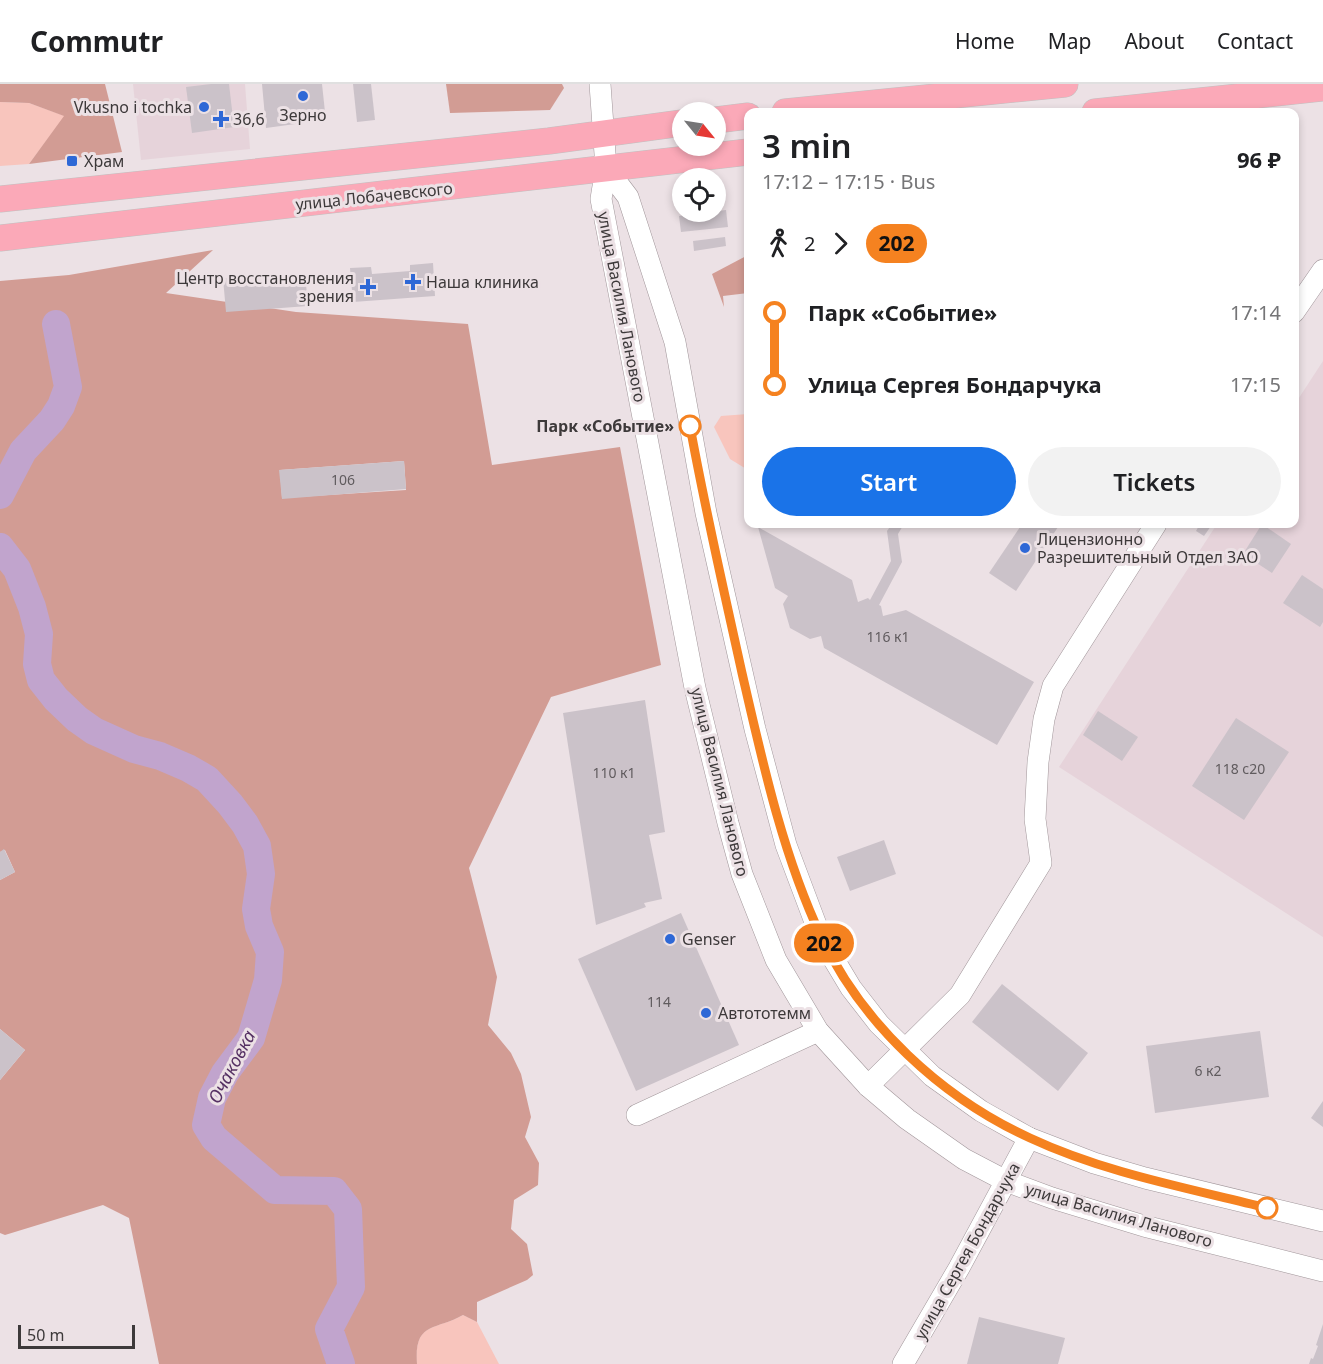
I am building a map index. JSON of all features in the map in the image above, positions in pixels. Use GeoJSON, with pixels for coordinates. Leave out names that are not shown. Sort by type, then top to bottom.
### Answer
{"type":"FeatureCollection","features":[{"type":"Feature","properties":{"kind":"main road"},"geometry":{"type":"LineString","coordinates":[[825,108],[1065,84]]}},
{"type":"Feature","properties":{"kind":"main road"},"geometry":{"type":"LineString","coordinates":[[1133,108],[1323,88]]}},
{"type":"Feature","properties":{"kind":"main road"},"geometry":{"type":"LineString","coordinates":[[726,119],[744,116]]}},
{"type":"Feature","properties":{"kind":"main road"},"geometry":{"type":"LineString","coordinates":[[0,199],[549,141],[672,124]]}},
{"type":"Feature","properties":{"kind":"main road","name":"улица Лобачевского"},"geometry":{"type":"LineString","coordinates":[[0,238],[744,152]]}},
{"type":"Feature","properties":{"kind":"street"},"geometry":{"type":"LineString","coordinates":[[600,84],[606,168]]}},
{"type":"Feature","properties":{"kind":"street","name":"улица Василия Ланового"},"geometry":{"type":"LineString","coordinates":[[606,168],[601,199],[695,688],[742,874],[776,960],[818,1031],[868,1086],[907,1119],[964,1159],[1006,1181],[1052,1198],[1144,1226],[1323,1270]]}},
{"type":"Feature","properties":{"kind":"street","name":"улица Василия Ланового"},"geometry":{"type":"LineString","coordinates":[[606,168],[628,197],[675,342],[706,513],[755,729],[786,845],[821,938],[851,988],[879,1024],[932,1076],[955,1094],[1029,1138],[1094,1163],[1135,1175],[1323,1221]]}},
{"type":"Feature","properties":{"kind":"street"},"geometry":{"type":"LineString","coordinates":[[1299,305],[1323,270]]}},
{"type":"Feature","properties":{"kind":"street"},"geometry":{"type":"LineString","coordinates":[[868,1086],[960,995],[1041,863],[1035,819],[1038,762],[1044,719],[1053,686],[1153,528]]}},
{"type":"Feature","properties":{"kind":"street"},"geometry":{"type":"LineString","coordinates":[[637,1115],[818,1031]]}},
{"type":"Feature","properties":{"kind":"street","name":"улица Сергея Бондарчука"},"geometry":{"type":"LineString","coordinates":[[903,1364],[1029,1138]]}},
{"type":"Feature","properties":{"kind":"shaded area"},"geometry":{"type":"Polygon","coordinates":[[[0,84],[105,84],[122,152],[29,164],[64,116],[29,103],[0,102],[0,84]]]}},
{"type":"Feature","properties":{"kind":"shaded area"},"geometry":{"type":"Polygon","coordinates":[[[133,84],[245,84],[250,149],[141,160],[133,84]]]}},
{"type":"Feature","properties":{"kind":"shaded area"},"geometry":{"type":"Polygon","coordinates":[[[446,84],[562,84],[564,88],[550,110],[450,113],[446,84]]]}},
{"type":"Feature","properties":{"kind":"shaded area"},"geometry":{"type":"Polygon","coordinates":[[[0,102],[29,103],[65,116],[29,164],[0,166],[0,102]]]}},
{"type":"Feature","properties":{"kind":"shaded area"},"geometry":{"type":"Polygon","coordinates":[[[213,250],[166,293],[296,312],[468,324],[492,465],[620,447],[661,665],[551,697],[469,868],[497,977],[488,1025],[511,1053],[521,1074],[531,1117],[525,1137],[539,1163],[538,1185],[514,1200],[511,1229],[527,1244],[533,1275],[527,1280],[477,1302],[477,1322],[463,1315],[428,1329],[419,1340],[417,1364],[159,1364],[129,1218],[103,1205],[5,1235],[0,1233],[0,1080],[25,1050],[0,1029],[0,880],[15,872],[5,850],[0,852],[0,281],[69,275],[213,250]],[[404,461],[280,470],[282,498],[406,490],[404,461]]]}},
{"type":"Feature","properties":{"kind":"shaded area"},"geometry":{"type":"Polygon","coordinates":[[[744,257],[744,293],[723,296],[724,307],[712,274],[744,257]]]}},
{"type":"Feature","properties":{"kind":"shaded area"},"geometry":{"type":"Polygon","coordinates":[[[1323,361],[1323,937],[1059,767],[1214,528],[1299,528],[1299,398],[1323,361]]]}},
{"type":"Feature","properties":{"kind":"shaded area"},"geometry":{"type":"Polygon","coordinates":[[[744,414],[744,468],[730,459],[714,427],[721,416],[744,414]]]}},
{"type":"Feature","properties":{"kind":"shaded area"},"geometry":{"type":"Polygon","coordinates":[[[463,1315],[477,1322],[499,1364],[417,1364],[419,1340],[423,1334],[428,1329],[463,1315]]]}},
{"type":"Feature","properties":{"kind":"building"},"geometry":{"type":"Polygon","coordinates":[[[229,84],[234,127],[192,133],[186,87],[229,84]]]}},
{"type":"Feature","properties":{"kind":"building"},"geometry":{"type":"Polygon","coordinates":[[[262,84],[322,84],[325,112],[317,121],[266,128],[262,84]]]}},
{"type":"Feature","properties":{"kind":"building"},"geometry":{"type":"Polygon","coordinates":[[[353,84],[371,84],[375,120],[357,122],[353,84]]]}},
{"type":"Feature","properties":{"kind":"building"},"geometry":{"type":"Polygon","coordinates":[[[726,210],[728,227],[681,232],[680,222],[726,222],[726,210]]]}},
{"type":"Feature","properties":{"kind":"building"},"geometry":{"type":"Polygon","coordinates":[[[725,237],[726,246],[694,251],[693,241],[725,237]]]}},
{"type":"Feature","properties":{"kind":"building"},"geometry":{"type":"Polygon","coordinates":[[[433,263],[435,296],[353,302],[350,268],[371,267],[372,274],[410,271],[410,265],[433,263]]]}},
{"type":"Feature","properties":{"kind":"building"},"geometry":{"type":"Polygon","coordinates":[[[305,273],[308,306],[226,312],[223,278],[244,277],[244,284],[283,281],[283,275],[305,273]]]}},
{"type":"Feature","properties":{"kind":"building"},"geometry":{"type":"Polygon","coordinates":[[[404,461],[406,489],[282,499],[279,470],[404,461]]]}},
{"type":"Feature","properties":{"kind":"building"},"geometry":{"type":"Polygon","coordinates":[[[758,528],[852,580],[858,602],[868,598],[870,600],[891,561],[887,531],[889,528],[902,528],[898,534],[902,562],[879,605],[883,616],[906,610],[1034,682],[997,745],[824,648],[821,636],[810,639],[790,628],[783,604],[788,596],[775,588],[758,528]]]}},
{"type":"Feature","properties":{"kind":"building","name":"Лицензионно Разрешительный Отдел ЗАО"},"geometry":{"type":"Polygon","coordinates":[[[1019,528],[1057,528],[1016,591],[989,573],[1019,528]]]}},
{"type":"Feature","properties":{"kind":"building"},"geometry":{"type":"Polygon","coordinates":[[[1198,528],[1210,528],[1204,536],[1196,531],[1198,528]]]}},
{"type":"Feature","properties":{"kind":"building"},"geometry":{"type":"Polygon","coordinates":[[[1259,528],[1268,528],[1291,544],[1272,573],[1243,554],[1259,528]]]}},
{"type":"Feature","properties":{"kind":"building"},"geometry":{"type":"Polygon","coordinates":[[[1302,575],[1323,589],[1323,622],[1320,627],[1283,603],[1302,575]]]}},
{"type":"Feature","properties":{"kind":"building"},"geometry":{"type":"Polygon","coordinates":[[[645,700],[665,832],[649,835],[662,899],[644,903],[646,907],[596,925],[563,713],[645,700]]]}},
{"type":"Feature","properties":{"kind":"building"},"geometry":{"type":"Polygon","coordinates":[[[1098,711],[1138,737],[1122,761],[1083,735],[1098,711]]]}},
{"type":"Feature","properties":{"kind":"building"},"geometry":{"type":"Polygon","coordinates":[[[1236,718],[1289,752],[1244,820],[1192,786],[1236,718]]]}},
{"type":"Feature","properties":{"kind":"building"},"geometry":{"type":"Polygon","coordinates":[[[884,840],[896,874],[850,891],[837,857],[884,840]]]}},
{"type":"Feature","properties":{"kind":"building"},"geometry":{"type":"Polygon","coordinates":[[[4,849],[15,872],[0,880],[0,852],[4,849]]]}},
{"type":"Feature","properties":{"kind":"building"},"geometry":{"type":"Polygon","coordinates":[[[681,913],[739,1045],[636,1091],[578,959],[681,913]]]}},
{"type":"Feature","properties":{"kind":"building"},"geometry":{"type":"Polygon","coordinates":[[[1002,984],[1088,1053],[1058,1091],[972,1022],[1002,984]]]}},
{"type":"Feature","properties":{"kind":"building"},"geometry":{"type":"Polygon","coordinates":[[[0,1029],[25,1050],[0,1080],[0,1029]]]}},
{"type":"Feature","properties":{"kind":"building"},"geometry":{"type":"Polygon","coordinates":[[[1260,1031],[1269,1097],[1155,1113],[1146,1046],[1260,1031]]]}},
{"type":"Feature","properties":{"kind":"building"},"geometry":{"type":"Polygon","coordinates":[[[1323,1101],[1323,1127],[1311,1118],[1323,1101]]]}},
{"type":"Feature","properties":{"kind":"building"},"geometry":{"type":"Polygon","coordinates":[[[979,1317],[1065,1338],[1058,1364],[967,1364],[979,1317]]]}},
{"type":"Feature","properties":{"kind":"building"},"geometry":{"type":"Polygon","coordinates":[[[1323,1324],[1323,1364],[1309,1364],[1318,1346],[1316,1345],[1323,1324]]]}},
{"type":"Feature","properties":{"kind":"waterway","name":"Очаковка"},"geometry":{"type":"LineString","coordinates":[[0,495],[23,451],[52,420],[61,406],[68,387],[56,324]]}},
{"type":"Feature","properties":{"kind":"waterway","name":"Очаковка"},"geometry":{"type":"LineString","coordinates":[[0,547],[17,569],[32,607],[39,634],[37,664],[41,680],[56,699],[94,731],[134,749],[160,756],[207,779],[245,824],[257,846],[261,874],[256,909],[259,926],[270,952],[268,980],[251,1038],[225,1073],[212,1098],[206,1125],[214,1138],[275,1190],[334,1191],[348,1209],[351,1287],[329,1329],[341,1364]]}},
{"type":"Feature","properties":{"kind":"bus line","name":"202"},"geometry":{"type":"LineString","coordinates":[[690,426],[706,513],[755,729],[786,845],[821,938],[851,988],[879,1024],[932,1076],[955,1094],[1004,1125],[1029,1138],[1094,1163],[1267,1208]]}},
{"type":"Feature","properties":{"kind":"place","name":"Зерно"},"geometry":{"type":"Point","coordinates":[303,96]}},
{"type":"Feature","properties":{"kind":"place","name":"Vkusno i tochka"},"geometry":{"type":"Point","coordinates":[204,107]}},
{"type":"Feature","properties":{"kind":"place","name":"36,6"},"geometry":{"type":"Point","coordinates":[221,119]}},
{"type":"Feature","properties":{"kind":"place","name":"Храм"},"geometry":{"type":"Point","coordinates":[72,161]}},
{"type":"Feature","properties":{"kind":"place","name":"Наша клиника"},"geometry":{"type":"Point","coordinates":[413,282]}},
{"type":"Feature","properties":{"kind":"place","name":"Центр восстановления зрения"},"geometry":{"type":"Point","coordinates":[368,287]}},
{"type":"Feature","properties":{"kind":"place","name":"Парк «Событие»"},"geometry":{"type":"Point","coordinates":[690,426]}},
{"type":"Feature","properties":{"kind":"place","name":"Лицензионно Разрешительный Отдел ЗАО"},"geometry":{"type":"Point","coordinates":[1025,548]}},
{"type":"Feature","properties":{"kind":"place","name":"Genser"},"geometry":{"type":"Point","coordinates":[670,939]}},
{"type":"Feature","properties":{"kind":"place","name":"Автототемм"},"geometry":{"type":"Point","coordinates":[706,1013]}}]}
